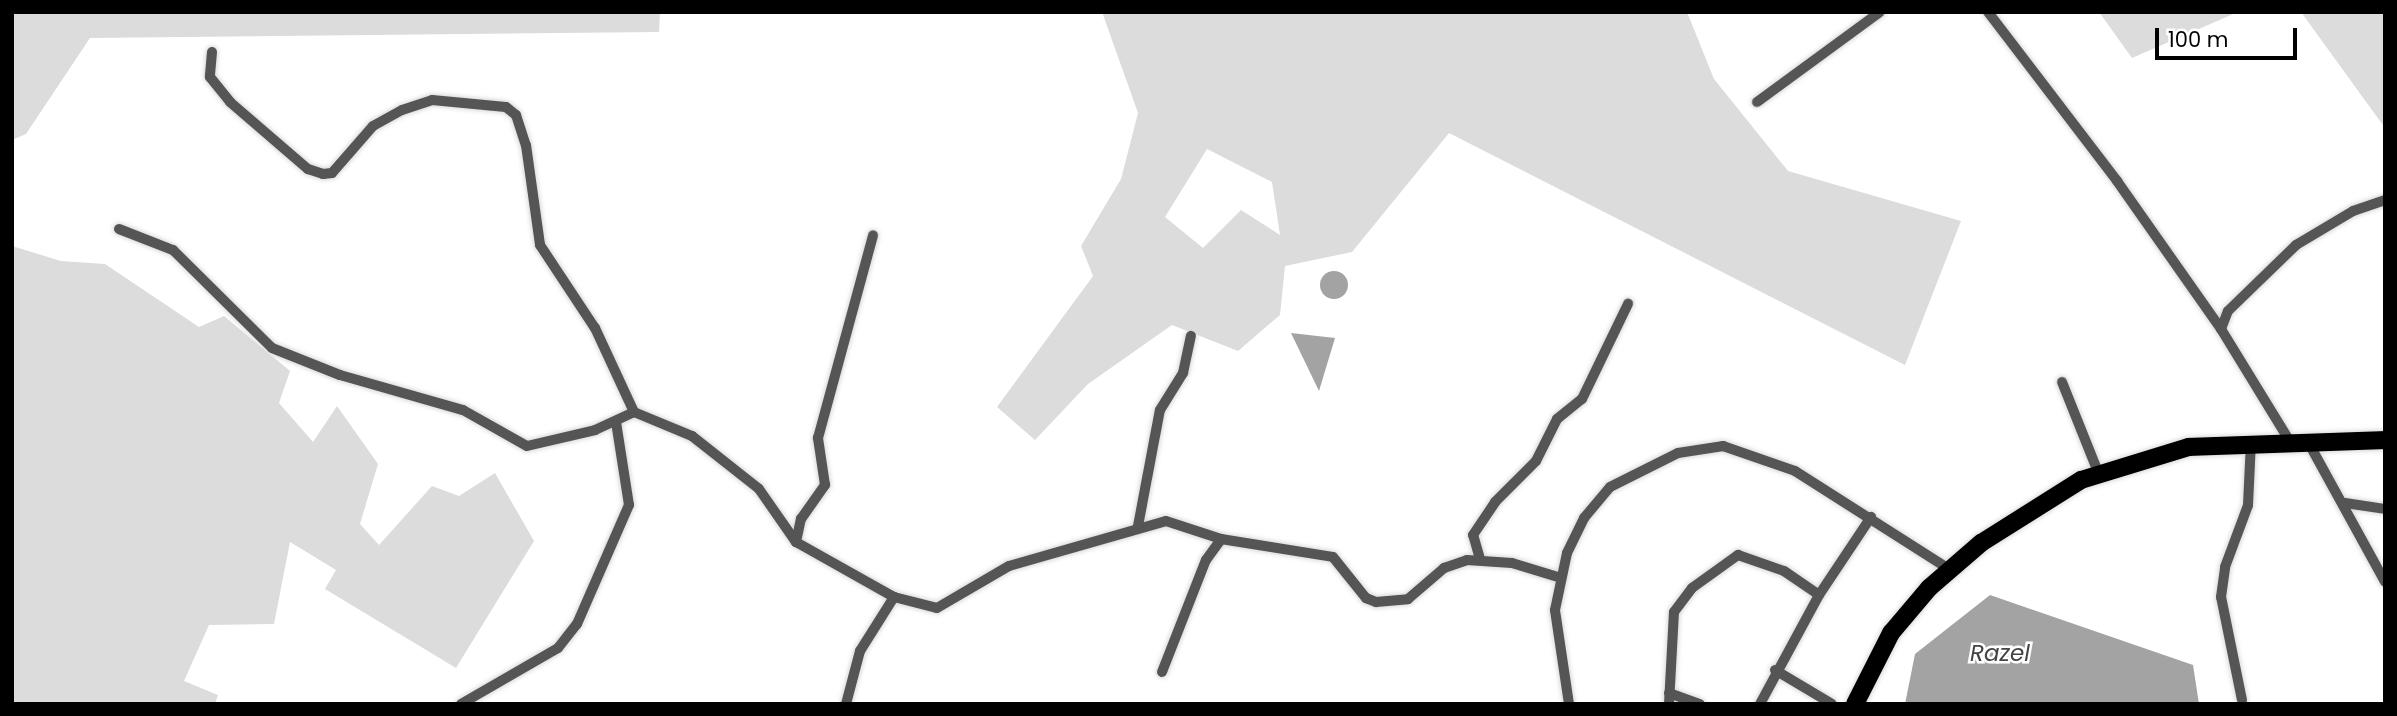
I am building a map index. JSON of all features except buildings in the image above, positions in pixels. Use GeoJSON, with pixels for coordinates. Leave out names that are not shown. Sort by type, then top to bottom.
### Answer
{"type":"FeatureCollection","features":[{"type":"Feature","properties":{"kind":"main road"},"geometry":{"type":"LineString","coordinates":[[1855,704],[1891,634],[1949,569],[2010,523],[2098,472],[2165,451],[2251,442],[2385,440]]}},
{"type":"Feature","properties":{"kind":"street"},"geometry":{"type":"LineString","coordinates":[[1757,102],[1880,12]]}},
{"type":"Feature","properties":{"kind":"street"},"geometry":{"type":"LineString","coordinates":[[1988,12],[2221,328],[2345,503],[2385,582]]}},
{"type":"Feature","properties":{"kind":"street"},"geometry":{"type":"LineString","coordinates":[[212,52],[210,77],[230,102],[308,169],[323,174],[332,173],[373,126],[402,110],[432,100],[506,107],[516,116],[526,145],[540,245],[595,328],[634,412],[716,451],[759,489],[796,541],[894,597],[946,606],[1009,566],[1070,552],[1138,526],[1166,521],[1221,539],[1333,557],[1366,598],[1377,603],[1408,598],[1444,568],[1480,559],[1558,577]]}},
{"type":"Feature","properties":{"kind":"street"},"geometry":{"type":"LineString","coordinates":[[2221,328],[2228,311],[2296,244],[2353,211],[2385,200]]}},
{"type":"Feature","properties":{"kind":"street"},"geometry":{"type":"LineString","coordinates":[[119,229],[173,250],[262,342],[340,376],[463,410],[527,446],[616,422],[634,412]]}},
{"type":"Feature","properties":{"kind":"street"},"geometry":{"type":"LineString","coordinates":[[796,541],[801,519],[825,485],[818,438],[839,371],[852,297],[863,279],[873,235]]}},
{"type":"Feature","properties":{"kind":"street"},"geometry":{"type":"LineString","coordinates":[[1480,559],[1473,535],[1495,502],[1536,461],[1557,419],[1582,399],[1628,304]]}},
{"type":"Feature","properties":{"kind":"street"},"geometry":{"type":"LineString","coordinates":[[1138,526],[1160,410],[1183,373],[1191,336]]}},
{"type":"Feature","properties":{"kind":"street"},"geometry":{"type":"LineString","coordinates":[[2062,382],[2098,472]]}},
{"type":"Feature","properties":{"kind":"street"},"geometry":{"type":"LineString","coordinates":[[461,704],[558,648],[577,624],[629,505],[616,422]]}},
{"type":"Feature","properties":{"kind":"street"},"geometry":{"type":"LineString","coordinates":[[2242,700],[2221,597],[2225,567],[2248,505],[2251,442]]}},
{"type":"Feature","properties":{"kind":"street"},"geometry":{"type":"LineString","coordinates":[[1569,704],[1558,649],[1558,577],[1584,518],[1609,487],[1701,447],[1723,446],[1769,460],[1871,517],[1949,569]]}},
{"type":"Feature","properties":{"kind":"street"},"geometry":{"type":"LineString","coordinates":[[2345,503],[2385,509]]}},
{"type":"Feature","properties":{"kind":"street"},"geometry":{"type":"LineString","coordinates":[[1760,704],[1775,670],[1819,595],[1871,517]]}},
{"type":"Feature","properties":{"kind":"street"},"geometry":{"type":"LineString","coordinates":[[1162,672],[1206,560],[1221,539]]}},
{"type":"Feature","properties":{"kind":"street"},"geometry":{"type":"LineString","coordinates":[[1700,704],[1669,698],[1674,612],[1692,588],[1738,555],[1784,571],[1819,595]]}},
{"type":"Feature","properties":{"kind":"street"},"geometry":{"type":"LineString","coordinates":[[846,704],[860,650],[894,597]]}},
{"type":"Feature","properties":{"kind":"street"},"geometry":{"type":"LineString","coordinates":[[1775,670],[1832,704]]}},
{"type":"Feature","properties":{"kind":"shaded area"},"geometry":{"type":"Polygon","coordinates":[[[12,12],[660,12],[659,32],[90,38],[26,134],[12,140],[12,12]]]}},
{"type":"Feature","properties":{"kind":"shaded area"},"geometry":{"type":"Polygon","coordinates":[[[1102,12],[1687,12],[1714,79],[1788,171],[1961,221],[1905,365],[1449,133],[1352,252],[1285,266],[1280,315],[1238,351],[1172,325],[1088,384],[1035,440],[997,407],[1093,276],[1081,246],[1121,179],[1138,113],[1102,12]],[[1207,149],[1165,217],[1203,248],[1241,210],[1280,235],[1272,182],[1207,149]]]}},
{"type":"Feature","properties":{"kind":"shaded area"},"geometry":{"type":"Polygon","coordinates":[[[2099,12],[2238,12],[2132,58],[2099,12]]]}},
{"type":"Feature","properties":{"kind":"shaded area"},"geometry":{"type":"Polygon","coordinates":[[[2301,12],[2385,12],[2385,128],[2301,12]]]}},
{"type":"Feature","properties":{"kind":"shaded area"},"geometry":{"type":"Polygon","coordinates":[[[12,246],[61,261],[105,264],[199,327],[224,316],[290,371],[279,403],[313,442],[337,406],[378,464],[360,524],[379,545],[432,486],[459,496],[495,473],[534,541],[456,668],[325,589],[336,570],[290,542],[274,624],[209,625],[184,681],[218,695],[215,704],[12,704],[12,246]]]}},
{"type":"Feature","properties":{"kind":"water"},"geometry":{"type":"Polygon","coordinates":[[[1334,271],[1344,275],[1348,285],[1344,295],[1334,299],[1324,295],[1320,285],[1324,275],[1334,271]]]}},
{"type":"Feature","properties":{"kind":"water"},"geometry":{"type":"Polygon","coordinates":[[[1291,333],[1335,338],[1319,391],[1291,333]]]}},
{"type":"Feature","properties":{"kind":"water","name":"Razel"},"geometry":{"type":"Polygon","coordinates":[[[1990,595],[2193,665],[2199,704],[1905,704],[1915,654],[1990,595]]]}}]}
